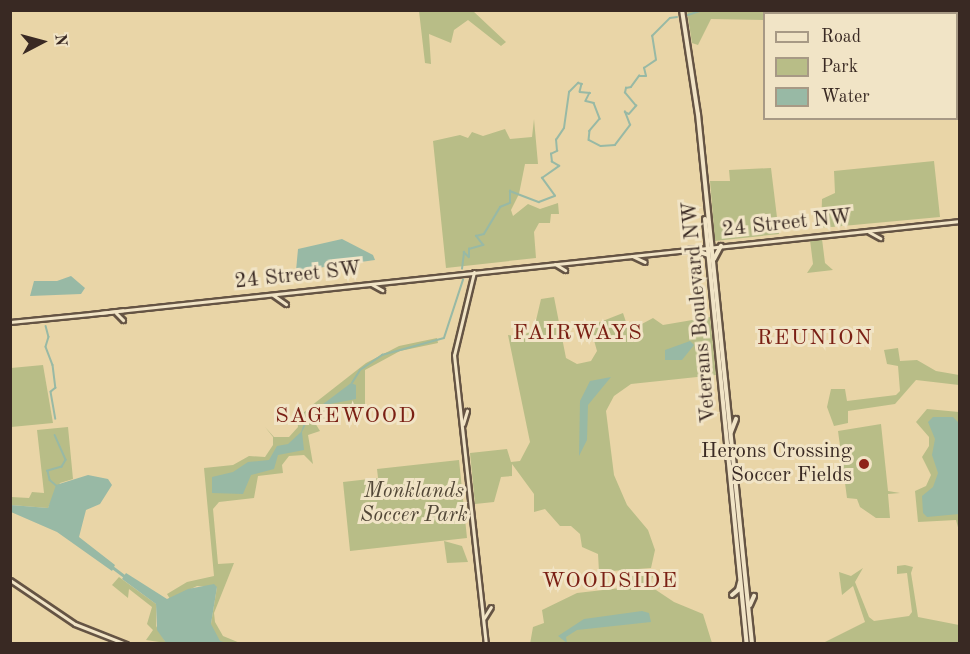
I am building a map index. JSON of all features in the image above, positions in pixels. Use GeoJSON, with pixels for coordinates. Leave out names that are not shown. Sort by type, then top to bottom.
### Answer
{"type":"FeatureCollection","features":[{"type":"Feature","properties":{"kind":"main road","name":"Veterans Boulevard NW"},"geometry":{"type":"LineString","coordinates":[[682,10],[694,82],[740,575],[749,644]]}},
{"type":"Feature","properties":{"kind":"main road"},"geometry":{"type":"LineString","coordinates":[[713,268],[715,252],[722,246]]}},
{"type":"Feature","properties":{"kind":"main road","name":"Veterans Boulevard NW"},"geometry":{"type":"LineString","coordinates":[[709,247],[749,614],[749,644]]}},
{"type":"Feature","properties":{"kind":"main road"},"geometry":{"type":"LineString","coordinates":[[691,249],[709,256]]}},
{"type":"Feature","properties":{"kind":"main road"},"geometry":{"type":"LineString","coordinates":[[730,442],[736,419]]}},
{"type":"Feature","properties":{"kind":"main road"},"geometry":{"type":"LineString","coordinates":[[732,595],[738,590],[740,575]]}},
{"type":"Feature","properties":{"kind":"main road"},"geometry":{"type":"LineString","coordinates":[[749,614],[754,596]]}},
{"type":"Feature","properties":{"kind":"street","name":"24 Street NW"},"geometry":{"type":"LineString","coordinates":[[474,272],[960,220]]}},
{"type":"Feature","properties":{"kind":"street"},"geometry":{"type":"LineString","coordinates":[[858,231],[874,233],[880,238]]}},
{"type":"Feature","properties":{"kind":"street"},"geometry":{"type":"LineString","coordinates":[[631,255],[645,262]]}},
{"type":"Feature","properties":{"kind":"street"},"geometry":{"type":"LineString","coordinates":[[553,264],[565,270]]}},
{"type":"Feature","properties":{"kind":"street"},"geometry":{"type":"LineString","coordinates":[[474,272],[454,348],[486,644]]}},
{"type":"Feature","properties":{"kind":"street","name":"24 Street SW"},"geometry":{"type":"LineString","coordinates":[[90,314],[474,272]]}},
{"type":"Feature","properties":{"kind":"street"},"geometry":{"type":"LineString","coordinates":[[370,284],[382,290]]}},
{"type":"Feature","properties":{"kind":"street"},"geometry":{"type":"LineString","coordinates":[[271,294],[286,304]]}},
{"type":"Feature","properties":{"kind":"street","name":"24 Street SW"},"geometry":{"type":"LineString","coordinates":[[10,322],[125,309]]}},
{"type":"Feature","properties":{"kind":"street"},"geometry":{"type":"LineString","coordinates":[[111,312],[123,320]]}},
{"type":"Feature","properties":{"kind":"street"},"geometry":{"type":"LineString","coordinates":[[462,429],[467,411]]}},
{"type":"Feature","properties":{"kind":"street"},"geometry":{"type":"LineString","coordinates":[[10,580],[75,624],[126,644]]}},
{"type":"Feature","properties":{"kind":"street"},"geometry":{"type":"LineString","coordinates":[[483,620],[491,607]]}},
{"type":"Feature","properties":{"kind":"green space"},"geometry":{"type":"Polygon","coordinates":[[[820,10],[820,12],[763,12],[763,20],[711,19],[698,45],[692,43],[687,11],[820,10]]]}},
{"type":"Feature","properties":{"kind":"green space"},"geometry":{"type":"Polygon","coordinates":[[[419,11],[473,11],[506,42],[501,46],[468,20],[454,30],[451,43],[429,34],[431,64],[425,63],[419,11]]]}},
{"type":"Feature","properties":{"kind":"green space"},"geometry":{"type":"Polygon","coordinates":[[[534,119],[538,164],[525,164],[519,194],[511,210],[513,216],[528,204],[540,209],[558,203],[559,214],[551,214],[550,223],[539,223],[534,232],[536,258],[446,268],[433,141],[460,135],[468,138],[472,132],[483,136],[505,129],[510,139],[532,137],[534,119]]]}},
{"type":"Feature","properties":{"kind":"green space"},"geometry":{"type":"Polygon","coordinates":[[[934,161],[940,217],[821,228],[822,199],[835,193],[834,171],[934,161]]]}},
{"type":"Feature","properties":{"kind":"green space"},"geometry":{"type":"Polygon","coordinates":[[[771,168],[779,234],[715,241],[710,181],[730,181],[729,170],[771,168]]]}},
{"type":"Feature","properties":{"kind":"green space"},"geometry":{"type":"Polygon","coordinates":[[[822,239],[825,263],[833,270],[807,273],[813,264],[810,240],[822,239]]]}},
{"type":"Feature","properties":{"kind":"green space"},"geometry":{"type":"Polygon","coordinates":[[[554,297],[566,358],[577,364],[591,361],[597,351],[590,326],[623,313],[626,322],[640,325],[653,318],[663,325],[710,317],[716,375],[631,384],[614,396],[606,411],[614,475],[627,505],[648,530],[655,550],[651,568],[599,572],[598,554],[582,547],[580,534],[571,526],[560,526],[545,509],[534,512],[534,494],[512,464],[512,476],[501,477],[494,502],[475,504],[470,453],[507,449],[511,462],[520,461],[530,442],[508,335],[521,337],[534,329],[541,299],[554,297]]]}},
{"type":"Feature","properties":{"kind":"green space"},"geometry":{"type":"Polygon","coordinates":[[[437,338],[438,343],[400,351],[365,370],[365,406],[328,410],[327,423],[321,421],[311,406],[366,363],[399,346],[437,338]]]}},
{"type":"Feature","properties":{"kind":"green space"},"geometry":{"type":"Polygon","coordinates":[[[898,348],[900,361],[917,360],[936,371],[959,375],[959,385],[916,380],[895,404],[848,411],[848,423],[834,426],[827,407],[831,389],[845,389],[847,401],[896,395],[900,391],[898,366],[887,364],[884,350],[898,348]]]}},
{"type":"Feature","properties":{"kind":"green space"},"geometry":{"type":"Polygon","coordinates":[[[43,365],[53,423],[11,427],[11,368],[43,365]]]}},
{"type":"Feature","properties":{"kind":"green space"},"geometry":{"type":"Polygon","coordinates":[[[927,409],[959,412],[959,531],[956,520],[918,522],[915,491],[926,486],[931,475],[922,457],[929,446],[929,437],[916,422],[927,409]]]}},
{"type":"Feature","properties":{"kind":"green space"},"geometry":{"type":"Polygon","coordinates":[[[307,410],[320,431],[308,435],[313,464],[304,455],[289,456],[282,465],[283,473],[258,476],[254,498],[219,502],[213,509],[218,564],[234,563],[214,613],[215,622],[223,636],[240,643],[199,643],[211,624],[217,587],[197,586],[170,599],[167,594],[187,582],[214,576],[204,468],[233,465],[249,456],[265,457],[273,445],[273,437],[265,427],[274,437],[289,437],[298,427],[297,417],[307,410]]]}},
{"type":"Feature","properties":{"kind":"green space","name":"Herons Crossing Soccer Fields"},"geometry":{"type":"Polygon","coordinates":[[[881,424],[888,491],[900,493],[888,494],[890,518],[876,518],[860,507],[857,499],[847,498],[838,431],[881,424]]]}},
{"type":"Feature","properties":{"kind":"green space"},"geometry":{"type":"Polygon","coordinates":[[[68,427],[73,479],[60,483],[48,508],[11,505],[11,497],[29,498],[32,492],[44,493],[37,430],[68,427]]]}},
{"type":"Feature","properties":{"kind":"green space","name":"Monklands Soccer Park"},"geometry":{"type":"Polygon","coordinates":[[[459,460],[467,538],[350,551],[343,482],[378,478],[377,469],[459,460]]]}},
{"type":"Feature","properties":{"kind":"green space"},"geometry":{"type":"Polygon","coordinates":[[[444,541],[462,546],[468,562],[447,563],[444,541]]]}},
{"type":"Feature","properties":{"kind":"green space"},"geometry":{"type":"Polygon","coordinates":[[[897,566],[913,567],[911,573],[918,617],[959,625],[959,643],[823,643],[865,622],[853,586],[842,595],[839,572],[851,576],[863,568],[855,582],[869,617],[874,621],[909,616],[912,612],[907,573],[897,574],[897,566]]]}},
{"type":"Feature","properties":{"kind":"green space"},"geometry":{"type":"Polygon","coordinates":[[[628,576],[653,576],[650,586],[674,602],[703,614],[712,643],[530,644],[533,627],[544,623],[542,610],[577,593],[629,587],[628,576]]]}},
{"type":"Feature","properties":{"kind":"green space"},"geometry":{"type":"Polygon","coordinates":[[[119,577],[156,604],[156,626],[166,643],[146,640],[153,630],[147,624],[152,607],[129,589],[128,598],[112,585],[119,577]]]}},
{"type":"Feature","properties":{"kind":"water"},"geometry":{"type":"Polygon","coordinates":[[[342,239],[373,255],[375,260],[296,271],[298,249],[342,239]]]}},
{"type":"Feature","properties":{"kind":"water"},"geometry":{"type":"Polygon","coordinates":[[[71,276],[85,288],[81,294],[30,296],[34,281],[57,281],[71,276]]]}},
{"type":"Feature","properties":{"kind":"water"},"geometry":{"type":"Polygon","coordinates":[[[690,341],[694,345],[682,360],[665,360],[665,350],[690,341]]]}},
{"type":"Feature","properties":{"kind":"water"},"geometry":{"type":"Polygon","coordinates":[[[611,377],[588,405],[587,440],[579,456],[580,401],[590,381],[611,377]]]}},
{"type":"Feature","properties":{"kind":"water"},"geometry":{"type":"Polygon","coordinates":[[[351,383],[356,385],[356,399],[330,404],[310,416],[302,432],[304,450],[278,455],[274,469],[251,475],[243,494],[212,493],[212,477],[233,472],[248,462],[269,460],[277,446],[288,444],[301,432],[306,417],[351,383]]]}},
{"type":"Feature","properties":{"kind":"water"},"geometry":{"type":"Polygon","coordinates":[[[933,417],[953,417],[959,423],[959,514],[927,517],[923,513],[922,496],[933,487],[938,473],[932,455],[935,439],[928,422],[933,417]]]}},
{"type":"Feature","properties":{"kind":"water"},"geometry":{"type":"Polygon","coordinates":[[[88,475],[108,479],[112,485],[100,504],[86,510],[79,537],[115,565],[112,571],[57,532],[11,512],[11,505],[48,508],[56,485],[88,475]]]}},
{"type":"Feature","properties":{"kind":"water"},"geometry":{"type":"Polygon","coordinates":[[[126,573],[167,599],[188,589],[214,584],[217,587],[211,624],[220,641],[227,643],[166,643],[157,630],[156,604],[122,579],[126,573]]]}},
{"type":"Feature","properties":{"kind":"water"},"geometry":{"type":"Polygon","coordinates":[[[642,611],[649,613],[651,622],[577,630],[566,637],[567,643],[558,636],[584,619],[642,611]]]}},
{"type":"Feature","properties":{"kind":"waterway"},"geometry":{"type":"LineString","coordinates":[[688,15],[703,10]]}},
{"type":"Feature","properties":{"kind":"waterway"},"geometry":{"type":"LineString","coordinates":[[462,269],[464,252],[469,257],[469,249],[483,245],[476,236],[484,234],[500,207],[510,203],[510,191],[539,202],[555,196],[542,178],[559,166],[552,162],[551,154],[557,151],[556,140],[564,128],[569,92],[578,83],[582,84],[580,92],[590,93],[586,101],[594,103],[600,119],[590,131],[589,140],[601,146],[615,145],[630,125],[625,112],[629,114],[636,106],[625,93],[626,88],[631,87],[639,76],[646,76],[644,68],[656,60],[652,36],[670,18],[677,17]]}},
{"type":"Feature","properties":{"kind":"waterway"},"geometry":{"type":"LineString","coordinates":[[352,383],[360,370],[382,355],[444,338],[463,280]]}},
{"type":"Feature","properties":{"kind":"waterway"},"geometry":{"type":"LineString","coordinates":[[46,326],[49,337],[46,347],[53,365],[56,388],[51,392],[56,419]]}},
{"type":"Feature","properties":{"kind":"waterway"},"geometry":{"type":"LineString","coordinates":[[55,435],[66,460],[62,467],[48,471],[50,480],[56,485]]}},
{"type":"Feature","properties":{"kind":"waterway"},"geometry":{"type":"LineString","coordinates":[[112,567],[124,576]]}},
{"type":"Feature","properties":{"kind":"place","name":"Herons Crossing Soccer Fields"},"geometry":{"type":"Point","coordinates":[864,464]}},
{"type":"Feature","properties":{"kind":"district","name":"FAIRWAYS"},"geometry":{"type":"Point","coordinates":[578,334]}},
{"type":"Feature","properties":{"kind":"district","name":"REUNION"},"geometry":{"type":"Point","coordinates":[815,339]}},
{"type":"Feature","properties":{"kind":"district","name":"SAGEWOOD"},"geometry":{"type":"Point","coordinates":[346,417]}},
{"type":"Feature","properties":{"kind":"district","name":"WOODSIDE"},"geometry":{"type":"Point","coordinates":[610,582]}}]}
